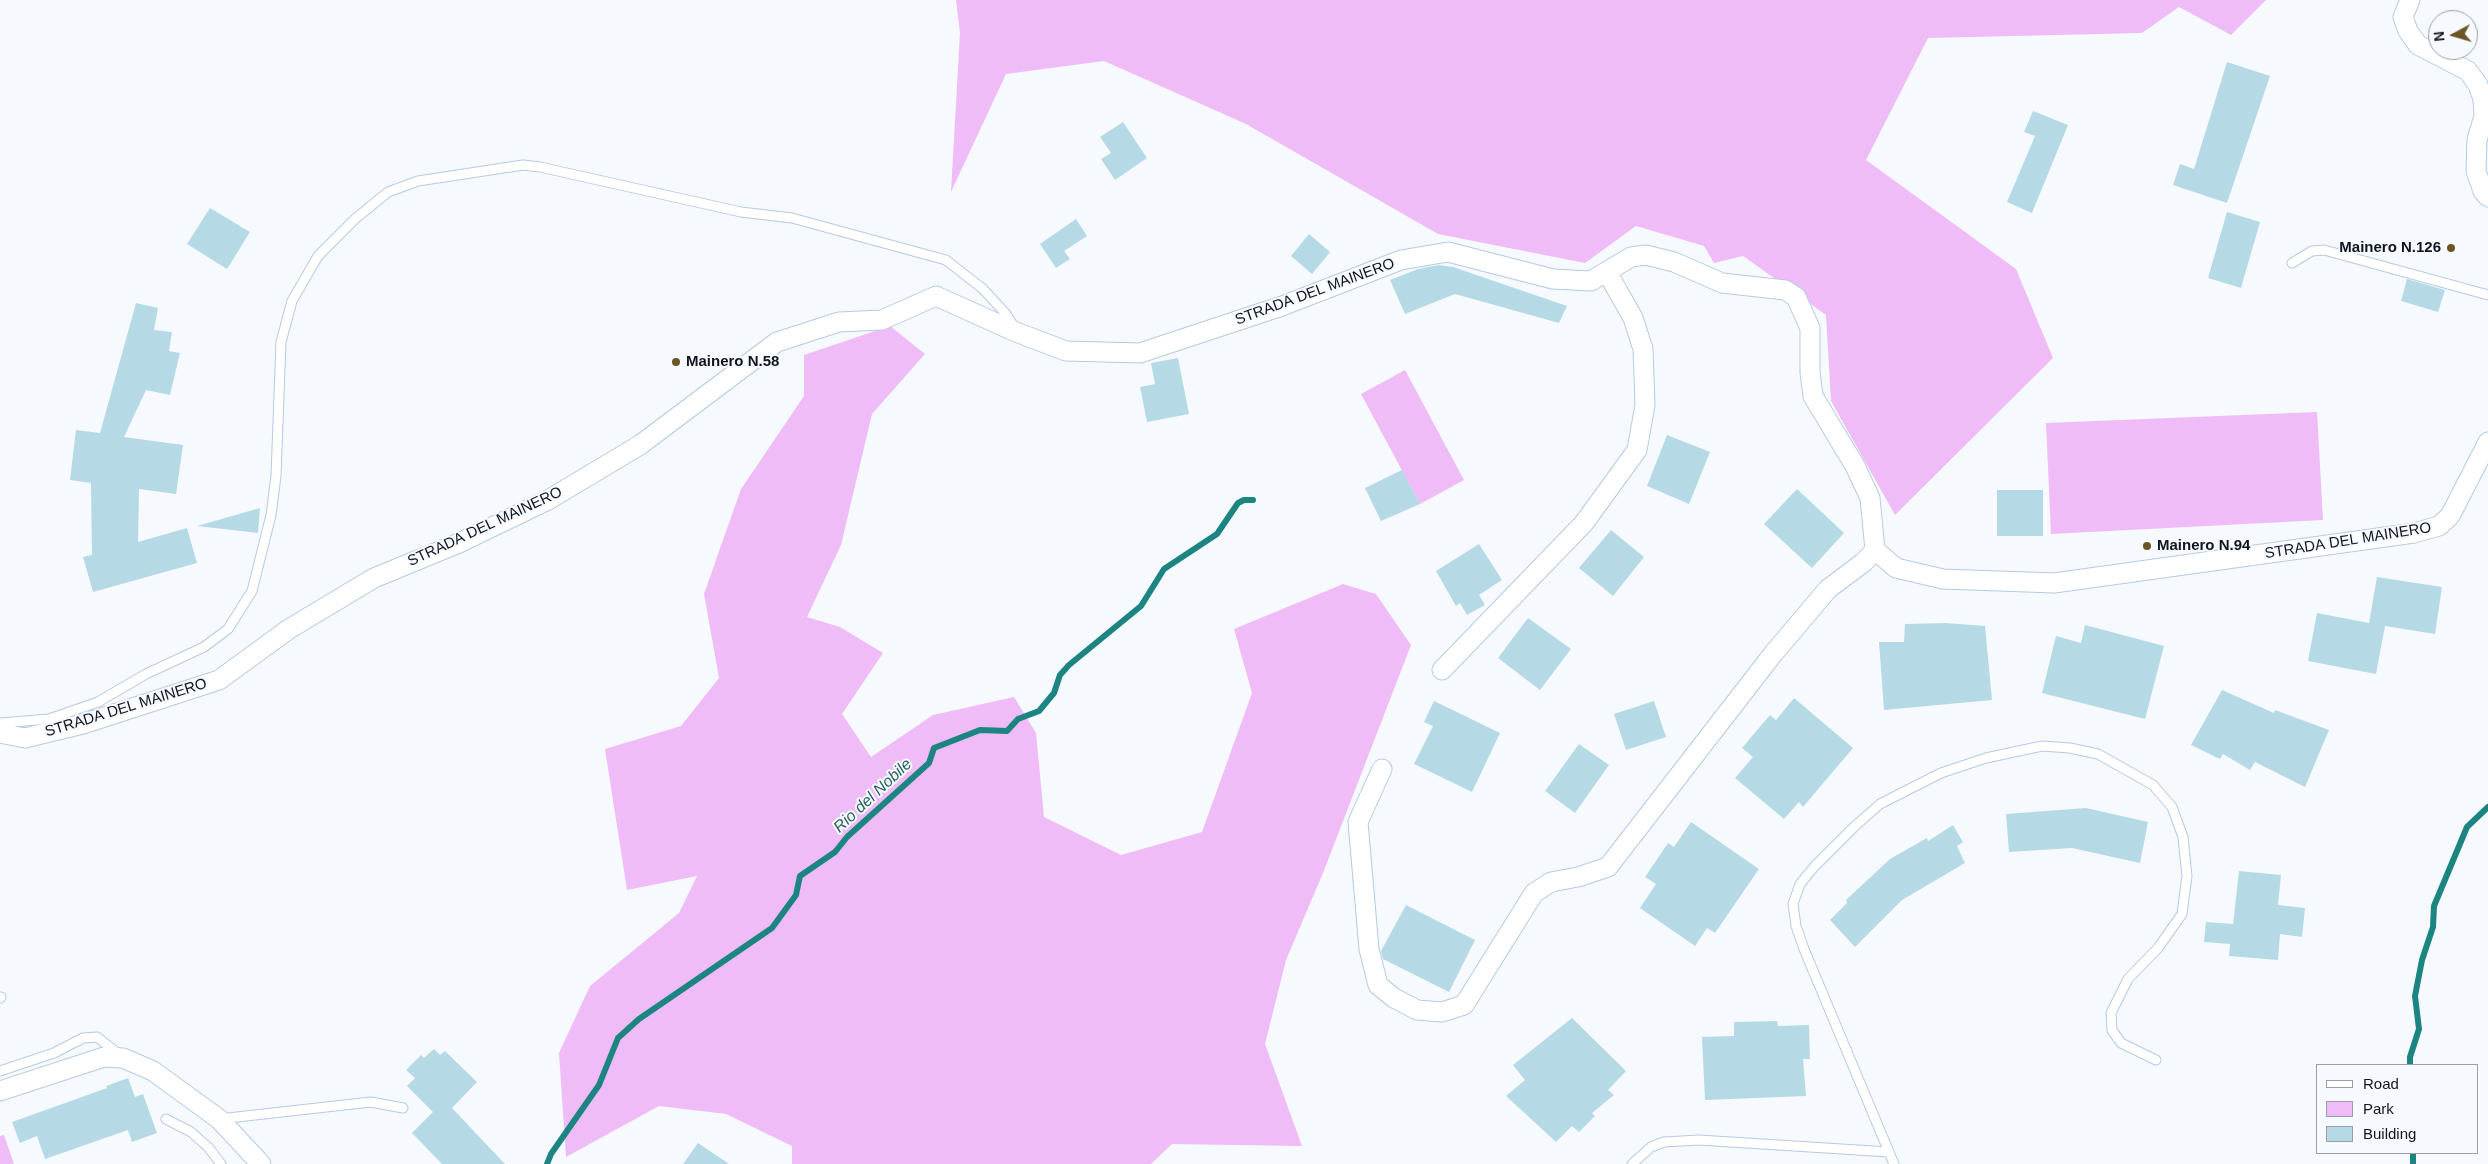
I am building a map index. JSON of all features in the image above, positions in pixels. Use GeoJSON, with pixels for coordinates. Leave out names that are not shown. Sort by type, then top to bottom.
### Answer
{"type":"FeatureCollection","features":[{"type":"Feature","properties":{"kind":"street"},"geometry":{"type":"LineString","coordinates":[[2410,0],[2403,17],[2408,31],[2418,45],[2468,70],[2478,85],[2483,100],[2484,116],[2477,140],[2476,170],[2488,197]]}},
{"type":"Feature","properties":{"kind":"street","name":"STRADA DEL MAINERO"},"geometry":{"type":"LineString","coordinates":[[0,733],[24,738],[83,724],[219,680],[289,629],[374,578],[459,543],[548,500],[640,445],[777,342],[839,322],[882,320],[936,296],[1016,332],[1066,351],[1140,353],[1282,306],[1401,260],[1448,252],[1553,279],[1591,281],[1631,257],[1646,255],[1674,262],[1722,283],[1785,290],[1796,297],[1810,328],[1810,372],[1813,396],[1855,466],[1870,498],[1876,550],[1896,568],[1943,579],[2054,584],[2414,534],[2440,526],[2450,516],[2488,442]]}},
{"type":"Feature","properties":{"kind":"street"},"geometry":{"type":"LineString","coordinates":[[1442,670],[1584,523],[1636,450],[1645,405],[1643,349],[1633,318],[1607,272]]}},
{"type":"Feature","properties":{"kind":"street"},"geometry":{"type":"LineString","coordinates":[[1382,769],[1358,822],[1369,949],[1378,985],[1394,998],[1417,1010],[1442,1012],[1464,1005],[1534,893],[1551,882],[1578,877],[1608,867],[1828,589],[1864,562],[1876,550]]}},
{"type":"Feature","properties":{"kind":"street"},"geometry":{"type":"LineString","coordinates":[[0,1091],[104,1057],[123,1058],[153,1070],[219,1119],[261,1164]]}},
{"type":"Feature","properties":{"kind":"lane"},"geometry":{"type":"LineString","coordinates":[[0,723],[48,720],[98,702],[146,674],[204,647],[228,629],[252,591],[271,515],[276,476],[281,342],[292,301],[318,256],[355,219],[388,192],[418,181],[523,165],[540,167],[741,212],[792,218],[946,260],[983,289],[1006,314],[1016,332]]}},
{"type":"Feature","properties":{"kind":"lane"},"geometry":{"type":"LineString","coordinates":[[2292,263],[2312,251],[2324,250],[2488,294]]}},
{"type":"Feature","properties":{"kind":"lane"},"geometry":{"type":"LineString","coordinates":[[1894,1164],[1804,950],[1796,926],[1793,904],[1800,884],[1814,867],[1854,827],[1880,804],[1941,773],[1986,758],[2042,746],[2070,748],[2098,754],[2153,785],[2172,807],[2183,837],[2187,876],[2182,914],[2158,948],[2128,979],[2111,1014],[2112,1030],[2121,1043],[2156,1060]]}},
{"type":"Feature","properties":{"kind":"lane"},"geometry":{"type":"LineString","coordinates":[[0,1071],[54,1053],[83,1038],[97,1037],[123,1058]]}},
{"type":"Feature","properties":{"kind":"lane"},"geometry":{"type":"LineString","coordinates":[[219,1119],[371,1102],[403,1108]]}},
{"type":"Feature","properties":{"kind":"lane"},"geometry":{"type":"LineString","coordinates":[[166,1119],[192,1132],[221,1164]]}},
{"type":"Feature","properties":{"kind":"lane"},"geometry":{"type":"LineString","coordinates":[[1632,1164],[1651,1147],[1664,1142],[1699,1140],[1889,1152]]}},
{"type":"Feature","properties":{"kind":"green space"},"geometry":{"type":"Polygon","coordinates":[[[956,0],[2266,0],[2231,35],[2179,7],[2142,33],[1928,38],[1866,160],[2016,269],[2053,358],[1895,515],[1831,401],[1826,315],[1743,256],[1714,263],[1704,246],[1636,226],[1585,263],[1438,234],[1246,124],[1104,61],[1006,74],[951,192],[960,33],[956,0]]]}},
{"type":"Feature","properties":{"kind":"green space"},"geometry":{"type":"Polygon","coordinates":[[[890,326],[925,354],[872,414],[841,545],[807,617],[840,627],[883,653],[842,714],[871,757],[933,715],[1014,697],[1036,733],[1044,817],[1121,855],[1202,832],[1252,693],[1234,629],[1343,584],[1376,594],[1411,645],[1323,873],[1286,960],[1265,1044],[1302,1146],[1172,1144],[1151,1164],[792,1164],[792,1146],[726,1114],[659,1106],[566,1157],[559,1053],[590,986],[679,913],[697,876],[627,890],[605,749],[681,726],[719,678],[704,594],[741,489],[804,396],[804,355],[890,326]]]}},
{"type":"Feature","properties":{"kind":"green space"},"geometry":{"type":"Polygon","coordinates":[[[1405,370],[1464,480],[1420,504],[1361,394],[1405,370]]]}},
{"type":"Feature","properties":{"kind":"green space"},"geometry":{"type":"Polygon","coordinates":[[[2317,412],[2323,520],[2051,534],[2046,423],[2317,412]]]}},
{"type":"Feature","properties":{"kind":"green space"},"geometry":{"type":"Polygon","coordinates":[[[4,1135],[14,1164],[0,1164],[0,1136],[4,1135]]]}},
{"type":"Feature","properties":{"kind":"building"},"geometry":{"type":"Polygon","coordinates":[[[2227,62],[2270,76],[2227,203],[2173,185],[2180,164],[2194,169],[2227,62]]]}},
{"type":"Feature","properties":{"kind":"building"},"geometry":{"type":"Polygon","coordinates":[[[2033,111],[2068,125],[2032,213],[2007,202],[2035,136],[2024,132],[2033,111]]]}},
{"type":"Feature","properties":{"kind":"building"},"geometry":{"type":"Polygon","coordinates":[[[1123,122],[1147,158],[1115,180],[1101,159],[1111,153],[1100,137],[1123,122]]]}},
{"type":"Feature","properties":{"kind":"building"},"geometry":{"type":"Polygon","coordinates":[[[210,208],[250,232],[227,269],[187,244],[210,208]]]}},
{"type":"Feature","properties":{"kind":"building"},"geometry":{"type":"Polygon","coordinates":[[[2227,212],[2260,222],[2241,288],[2208,278],[2227,212]]]}},
{"type":"Feature","properties":{"kind":"building"},"geometry":{"type":"Polygon","coordinates":[[[1076,219],[1087,236],[1064,251],[1070,259],[1056,268],[1040,244],[1076,219]]]}},
{"type":"Feature","properties":{"kind":"building"},"geometry":{"type":"Polygon","coordinates":[[[1309,234],[1330,252],[1312,274],[1291,256],[1309,234]]]}},
{"type":"Feature","properties":{"kind":"building"},"geometry":{"type":"Polygon","coordinates":[[[1439,265],[1453,267],[1567,306],[1559,323],[1455,294],[1405,314],[1390,280],[1418,269],[1439,265]]]}},
{"type":"Feature","properties":{"kind":"building"},"geometry":{"type":"Polygon","coordinates":[[[2407,279],[2445,290],[2438,312],[2401,301],[2407,279]]]}},
{"type":"Feature","properties":{"kind":"building"},"geometry":{"type":"Polygon","coordinates":[[[136,303],[158,308],[154,330],[172,332],[169,351],[180,353],[170,395],[146,390],[124,437],[183,445],[176,494],[139,489],[138,542],[187,528],[197,563],[93,592],[83,557],[92,555],[91,483],[70,480],[76,430],[100,433],[136,303]]]}},
{"type":"Feature","properties":{"kind":"building"},"geometry":{"type":"Polygon","coordinates":[[[1178,358],[1189,414],[1147,422],[1140,387],[1155,384],[1151,363],[1178,358]]]}},
{"type":"Feature","properties":{"kind":"building"},"geometry":{"type":"Polygon","coordinates":[[[1667,435],[1710,452],[1689,504],[1647,486],[1667,435]]]}},
{"type":"Feature","properties":{"kind":"building"},"geometry":{"type":"Polygon","coordinates":[[[1402,470],[1420,504],[1381,521],[1365,488],[1402,470]]]}},
{"type":"Feature","properties":{"kind":"building"},"geometry":{"type":"Polygon","coordinates":[[[1797,489],[1844,533],[1812,568],[1764,524],[1797,489]]]}},
{"type":"Feature","properties":{"kind":"building"},"geometry":{"type":"Polygon","coordinates":[[[1997,490],[2043,490],[2043,536],[1997,536],[1997,490]]]}},
{"type":"Feature","properties":{"kind":"building"},"geometry":{"type":"Polygon","coordinates":[[[260,508],[258,533],[197,526],[260,508]]]}},
{"type":"Feature","properties":{"kind":"building"},"geometry":{"type":"Polygon","coordinates":[[[1611,530],[1644,557],[1613,596],[1579,568],[1611,530]]]}},
{"type":"Feature","properties":{"kind":"building"},"geometry":{"type":"Polygon","coordinates":[[[1479,544],[1502,580],[1479,595],[1485,605],[1467,615],[1460,603],[1456,606],[1436,571],[1479,544]]]}},
{"type":"Feature","properties":{"kind":"building"},"geometry":{"type":"Polygon","coordinates":[[[2377,577],[2442,587],[2435,634],[2385,626],[2376,674],[2308,661],[2317,613],[2369,623],[2377,577]]]}},
{"type":"Feature","properties":{"kind":"building"},"geometry":{"type":"Polygon","coordinates":[[[1528,618],[1571,649],[1540,690],[1498,658],[1528,618]]]}},
{"type":"Feature","properties":{"kind":"building"},"geometry":{"type":"Polygon","coordinates":[[[1945,623],[1985,626],[1992,700],[1884,710],[1879,642],[1904,642],[1905,624],[1945,623]]]}},
{"type":"Feature","properties":{"kind":"building"},"geometry":{"type":"Polygon","coordinates":[[[2085,625],[2164,646],[2145,719],[2042,693],[2056,636],[2081,643],[2085,625]]]}},
{"type":"Feature","properties":{"kind":"building"},"geometry":{"type":"Polygon","coordinates":[[[2222,690],[2274,713],[2275,710],[2329,730],[2305,787],[2255,762],[2250,770],[2223,754],[2220,759],[2191,745],[2222,690]]]}},
{"type":"Feature","properties":{"kind":"building"},"geometry":{"type":"Polygon","coordinates":[[[1794,698],[1853,748],[1803,807],[1799,802],[1784,819],[1735,778],[1753,757],[1742,748],[1770,715],[1776,720],[1794,698]]]}},
{"type":"Feature","properties":{"kind":"building"},"geometry":{"type":"Polygon","coordinates":[[[1434,701],[1500,733],[1472,792],[1414,764],[1433,726],[1424,722],[1434,701]]]}},
{"type":"Feature","properties":{"kind":"building"},"geometry":{"type":"Polygon","coordinates":[[[1654,701],[1666,737],[1626,750],[1614,714],[1654,701]]]}},
{"type":"Feature","properties":{"kind":"building"},"geometry":{"type":"Polygon","coordinates":[[[1579,744],[1609,765],[1575,813],[1545,791],[1579,744]]]}},
{"type":"Feature","properties":{"kind":"building"},"geometry":{"type":"Polygon","coordinates":[[[2086,808],[2148,822],[2140,863],[2072,848],[2009,852],[2006,814],[2086,808]]]}},
{"type":"Feature","properties":{"kind":"building"},"geometry":{"type":"Polygon","coordinates":[[[1691,822],[1759,869],[1715,933],[1707,928],[1695,946],[1640,908],[1656,884],[1645,877],[1668,843],[1674,847],[1691,822]]]}},
{"type":"Feature","properties":{"kind":"building"},"geometry":{"type":"Polygon","coordinates":[[[1953,825],[1963,842],[1957,846],[1965,863],[1902,900],[1855,947],[1830,920],[1847,903],[1846,900],[1890,859],[1927,838],[1928,841],[1953,825]]]}},
{"type":"Feature","properties":{"kind":"building"},"geometry":{"type":"Polygon","coordinates":[[[2239,871],[2281,875],[2278,905],[2305,908],[2302,937],[2280,934],[2278,960],[2229,956],[2230,944],[2204,942],[2206,922],[2233,924],[2239,871]]]}},
{"type":"Feature","properties":{"kind":"building"},"geometry":{"type":"Polygon","coordinates":[[[1406,905],[1475,940],[1449,992],[1383,959],[1381,951],[1406,905]]]}},
{"type":"Feature","properties":{"kind":"building"},"geometry":{"type":"Polygon","coordinates":[[[1572,1018],[1626,1071],[1608,1090],[1614,1095],[1592,1113],[1595,1116],[1579,1132],[1572,1126],[1556,1142],[1506,1096],[1525,1080],[1513,1065],[1572,1018]]]}},
{"type":"Feature","properties":{"kind":"building"},"geometry":{"type":"Polygon","coordinates":[[[1777,1021],[1778,1026],[1809,1025],[1810,1059],[1803,1059],[1806,1096],[1705,1100],[1702,1037],[1734,1036],[1734,1022],[1777,1021]]]}},
{"type":"Feature","properties":{"kind":"building"},"geometry":{"type":"Polygon","coordinates":[[[434,1049],[440,1055],[445,1051],[477,1082],[452,1108],[505,1164],[442,1164],[412,1133],[433,1112],[407,1086],[415,1078],[406,1070],[421,1055],[424,1058],[434,1049]]]}},
{"type":"Feature","properties":{"kind":"building"},"geometry":{"type":"Polygon","coordinates":[[[128,1078],[135,1097],[143,1094],[157,1133],[132,1142],[128,1130],[45,1159],[37,1136],[20,1143],[12,1122],[107,1088],[106,1086],[128,1078]]]}},
{"type":"Feature","properties":{"kind":"building"},"geometry":{"type":"Polygon","coordinates":[[[698,1143],[729,1164],[683,1164],[698,1143]]]}},
{"type":"Feature","properties":{"kind":"waterway","name":"Rio del Nobile"},"geometry":{"type":"LineString","coordinates":[[547,1164],[551,1154],[599,1085],[618,1038],[639,1019],[772,928],[796,895],[800,876],[835,852],[847,837],[929,763],[934,748],[980,730],[1007,731],[1018,719],[1039,711],[1054,693],[1060,675],[1069,665],[1141,606],[1164,569],[1217,534],[1238,503],[1244,500],[1253,500]]}},
{"type":"Feature","properties":{"kind":"waterway"},"geometry":{"type":"LineString","coordinates":[[2410,1064],[2410,1057],[2419,1029],[2415,996],[2422,960],[2433,927],[2434,906],[2467,827],[2488,807]]}},
{"type":"Feature","properties":{"kind":"waterway"},"geometry":{"type":"LineString","coordinates":[[2413,1154],[2413,1164]]}},
{"type":"Feature","properties":{"kind":"place","name":"Mainero N.126"},"geometry":{"type":"Point","coordinates":[2451,248]}},
{"type":"Feature","properties":{"kind":"place","name":"Mainero N.58"},"geometry":{"type":"Point","coordinates":[676,362]}},
{"type":"Feature","properties":{"kind":"place","name":"Mainero N.94"},"geometry":{"type":"Point","coordinates":[2147,546]}}]}
